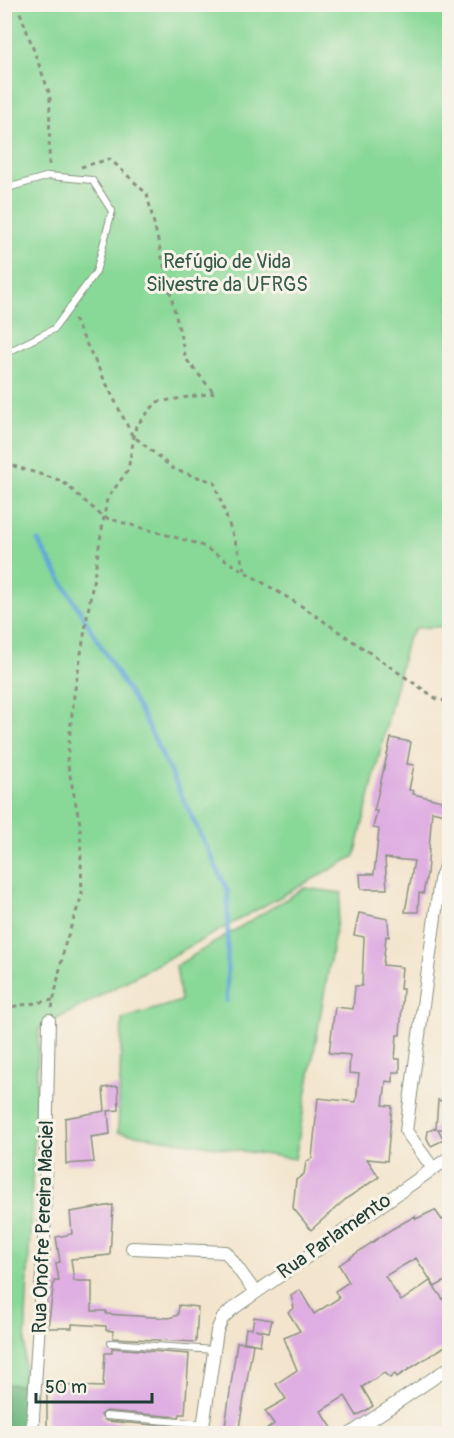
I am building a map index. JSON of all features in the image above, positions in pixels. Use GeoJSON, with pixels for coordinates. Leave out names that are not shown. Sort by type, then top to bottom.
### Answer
{"type":"FeatureCollection","features":[{"type":"Feature","properties":{"kind":"street"},"geometry":{"type":"LineString","coordinates":[[432,1167],[406,1131],[440,880],[450,853]]}},
{"type":"Feature","properties":{"kind":"street","name":"Rua Onofre Pereira Maciel"},"geometry":{"type":"LineString","coordinates":[[32,1434],[44,1241],[49,1020]]}},
{"type":"Feature","properties":{"kind":"street","name":"Rua Parlamento"},"geometry":{"type":"LineString","coordinates":[[215,1350],[222,1319],[255,1292],[432,1167],[450,1157]]}},
{"type":"Feature","properties":{"kind":"street"},"geometry":{"type":"LineString","coordinates":[[132,1248],[226,1252],[255,1292]]}},
{"type":"Feature","properties":{"kind":"street"},"geometry":{"type":"LineString","coordinates":[[203,1429],[215,1350]]}},
{"type":"Feature","properties":{"kind":"street"},"geometry":{"type":"LineString","coordinates":[[350,1434],[450,1367]]}},
{"type":"Feature","properties":{"kind":"lane"},"geometry":{"type":"LineString","coordinates":[[4,189],[50,176],[92,180],[112,211],[96,272],[67,311],[54,328],[4,354]]}},
{"type":"Feature","properties":{"kind":"lane"},"geometry":{"type":"LineString","coordinates":[[111,1343],[215,1350]]}},
{"type":"Feature","properties":{"kind":"lane"},"geometry":{"type":"LineString","coordinates":[[105,1416],[203,1429]]}},
{"type":"Feature","properties":{"kind":"path"},"geometry":{"type":"LineString","coordinates":[[16,4],[50,95],[50,176]]}},
{"type":"Feature","properties":{"kind":"path"},"geometry":{"type":"LineString","coordinates":[[49,1020],[65,944],[82,895],[80,824],[67,761],[74,695],[107,499],[128,470],[132,435],[136,426],[157,402],[214,393],[186,359],[147,194],[110,159],[80,167]]}},
{"type":"Feature","properties":{"kind":"path"},"geometry":{"type":"LineString","coordinates":[[67,311],[74,320],[132,435],[175,470],[213,482],[247,573]]}},
{"type":"Feature","properties":{"kind":"path"},"geometry":{"type":"LineString","coordinates":[[4,463],[62,481],[103,517],[199,544],[303,607],[437,699],[450,702]]}},
{"type":"Feature","properties":{"kind":"path"},"geometry":{"type":"LineString","coordinates":[[4,1008],[53,1000]]}},
{"type":"Feature","properties":{"kind":"green space","name":"Refúgio de Vida Silvestre da UFRGS"},"geometry":{"type":"Polygon","coordinates":[[[5,5],[449,5],[449,626],[416,628],[407,640],[355,856],[39,1029],[21,1433],[5,1433],[5,5]]]}},
{"type":"Feature","properties":{"kind":"green space"},"geometry":{"type":"Polygon","coordinates":[[[304,888],[342,893],[295,1159],[118,1132],[122,1019],[181,1001],[176,966],[304,888]]]}},
{"type":"Feature","properties":{"kind":"green space"},"geometry":{"type":"Polygon","coordinates":[[[5,1384],[25,1385],[21,1433],[5,1433],[5,1384]]]}},
{"type":"Feature","properties":{"kind":"building"},"geometry":{"type":"Polygon","coordinates":[[[391,738],[411,742],[407,764],[414,765],[409,790],[414,791],[413,794],[446,802],[444,814],[432,811],[427,874],[423,894],[419,893],[418,912],[405,912],[414,861],[385,858],[387,889],[361,889],[360,874],[374,874],[379,829],[373,828],[377,811],[374,811],[391,738]]]}},
{"type":"Feature","properties":{"kind":"building"},"geometry":{"type":"Polygon","coordinates":[[[359,913],[388,919],[389,937],[386,936],[383,965],[402,967],[400,1035],[397,1035],[395,1059],[400,1059],[400,1072],[393,1072],[393,1082],[386,1081],[383,1105],[392,1106],[387,1161],[367,1159],[379,1177],[347,1198],[311,1230],[293,1208],[296,1180],[304,1174],[306,1162],[312,1158],[318,1098],[356,1102],[359,1074],[349,1073],[350,1055],[329,1053],[335,1007],[353,1009],[355,986],[362,986],[364,937],[354,935],[359,913]]]}},
{"type":"Feature","properties":{"kind":"building"},"geometry":{"type":"Polygon","coordinates":[[[118,1086],[119,1110],[108,1111],[110,1134],[91,1137],[94,1162],[66,1164],[65,1118],[105,1111],[103,1088],[118,1086]]]}},
{"type":"Feature","properties":{"kind":"building"},"geometry":{"type":"Polygon","coordinates":[[[438,1100],[450,1103],[450,1129],[438,1129],[444,1140],[431,1146],[427,1138],[428,1131],[436,1128],[438,1100]]]}},
{"type":"Feature","properties":{"kind":"building"},"geometry":{"type":"Polygon","coordinates":[[[113,1205],[110,1255],[71,1259],[74,1281],[92,1281],[92,1311],[169,1318],[178,1315],[179,1305],[198,1307],[196,1342],[113,1338],[113,1331],[106,1330],[106,1326],[72,1324],[72,1328],[48,1328],[54,1281],[59,1281],[56,1263],[60,1262],[56,1237],[72,1234],[70,1212],[113,1205]]]}},
{"type":"Feature","properties":{"kind":"building"},"geometry":{"type":"Polygon","coordinates":[[[435,1210],[442,1220],[450,1215],[450,1278],[435,1287],[416,1258],[385,1276],[401,1301],[430,1281],[450,1309],[450,1343],[397,1377],[395,1374],[390,1378],[384,1373],[362,1387],[373,1406],[357,1416],[345,1396],[321,1411],[336,1434],[260,1434],[274,1424],[265,1411],[286,1399],[276,1384],[297,1370],[284,1338],[300,1331],[288,1312],[294,1308],[291,1296],[300,1290],[314,1314],[339,1298],[335,1291],[349,1282],[339,1265],[392,1229],[415,1216],[416,1219],[435,1210]]]}},
{"type":"Feature","properties":{"kind":"building"},"geometry":{"type":"Polygon","coordinates":[[[254,1317],[272,1320],[269,1332],[255,1329],[262,1331],[260,1345],[244,1342],[246,1328],[252,1329],[254,1317]]]}},
{"type":"Feature","properties":{"kind":"building"},"geometry":{"type":"Polygon","coordinates":[[[237,1342],[253,1344],[238,1434],[224,1434],[237,1342]]]}},
{"type":"Feature","properties":{"kind":"building"},"geometry":{"type":"Polygon","coordinates":[[[112,1348],[189,1354],[185,1414],[180,1414],[179,1417],[106,1411],[101,1415],[106,1421],[179,1427],[178,1434],[47,1434],[47,1392],[50,1392],[50,1385],[103,1387],[105,1353],[112,1353],[112,1348]]]}},
{"type":"Feature","properties":{"kind":"waterway"},"geometry":{"type":"LineString","coordinates":[[38,541],[144,718],[228,891],[227,1001]]}}]}
